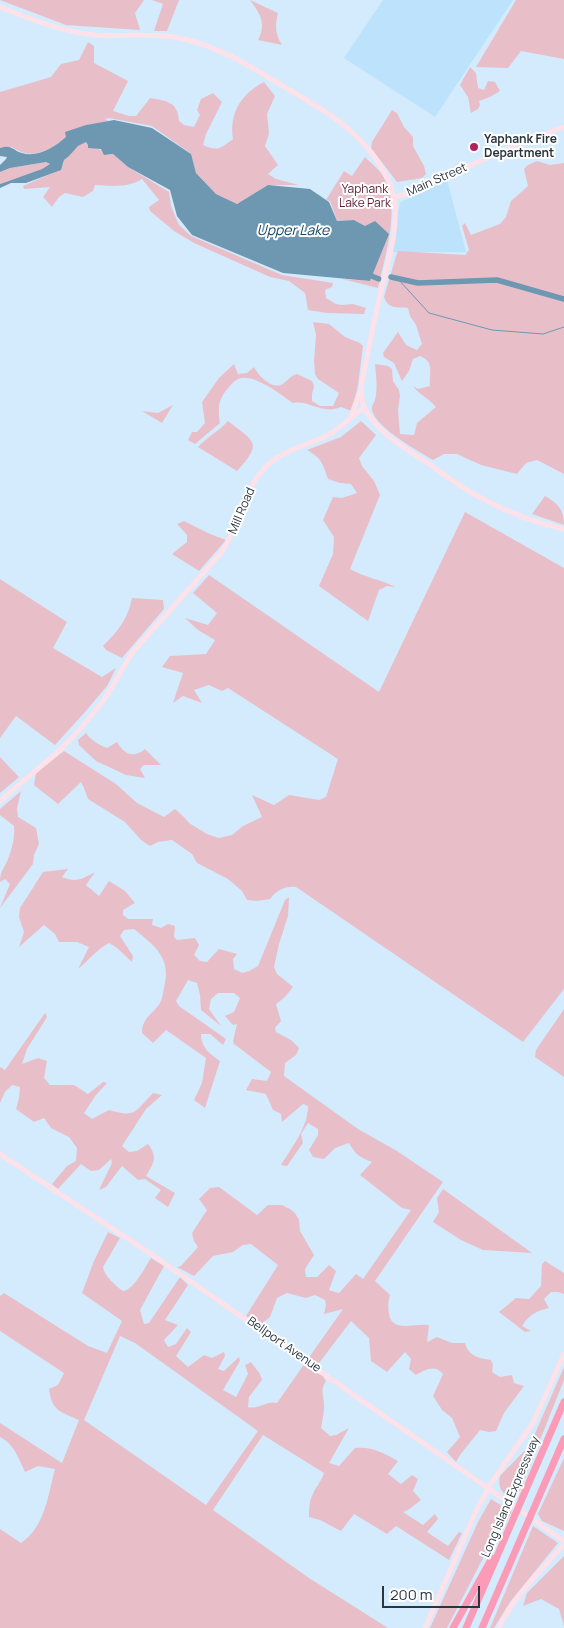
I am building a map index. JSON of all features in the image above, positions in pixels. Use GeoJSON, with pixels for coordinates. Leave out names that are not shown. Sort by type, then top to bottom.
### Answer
{"type":"FeatureCollection","features":[{"type":"Feature","properties":{"kind":"highway","name":"Long Island Expressway"},"geometry":{"type":"LineString","coordinates":[[466,1628],[564,1402]]}},
{"type":"Feature","properties":{"kind":"highway","name":"Long Island Expressway"},"geometry":{"type":"LineString","coordinates":[[482,1628],[564,1439]]}},
{"type":"Feature","properties":{"kind":"highway"},"geometry":{"type":"LineString","coordinates":[[453,1628],[494,1554],[503,1543]]}},
{"type":"Feature","properties":{"kind":"main road"},"geometry":{"type":"LineString","coordinates":[[0,6],[36,21],[66,30],[99,35],[169,36],[194,42],[225,54],[310,102],[347,128],[364,144],[386,176],[394,197],[395,216],[390,252],[361,388],[354,411],[348,421]]}},
{"type":"Feature","properties":{"kind":"main road","name":"Main Street"},"geometry":{"type":"LineString","coordinates":[[394,197],[403,195],[519,144],[564,127]]}},
{"type":"Feature","properties":{"kind":"main road"},"geometry":{"type":"LineString","coordinates":[[361,388],[364,407],[370,417],[386,434],[473,494],[516,515],[564,530]]}},
{"type":"Feature","properties":{"kind":"main road","name":"Mill Road"},"geometry":{"type":"LineString","coordinates":[[0,801],[61,749],[81,728],[104,700],[132,653],[221,554],[230,539],[254,483],[265,467],[282,454],[328,434],[348,421],[364,407]]}},
{"type":"Feature","properties":{"kind":"main road","name":"Bellport Avenue"},"geometry":{"type":"LineString","coordinates":[[0,1154],[154,1256],[564,1542]]}},
{"type":"Feature","properties":{"kind":"main road"},"geometry":{"type":"LineString","coordinates":[[425,1628],[474,1516],[488,1489],[533,1423],[564,1354]]}},
{"type":"Feature","properties":{"kind":"main road"},"geometry":{"type":"LineString","coordinates":[[499,1628],[515,1600],[564,1542]]}},
{"type":"Feature","properties":{"kind":"shaded area"},"geometry":{"type":"Polygon","coordinates":[[[383,0],[513,0],[435,117],[344,58],[383,0]]]}},
{"type":"Feature","properties":{"kind":"shaded area"},"geometry":{"type":"Polygon","coordinates":[[[446,176],[466,252],[390,252],[400,203],[446,176]]]}},
{"type":"Feature","properties":{"kind":"green space"},"geometry":{"type":"Polygon","coordinates":[[[0,0],[144,0],[135,13],[140,30],[66,25],[0,0]]]}},
{"type":"Feature","properties":{"kind":"green space"},"geometry":{"type":"Polygon","coordinates":[[[152,0],[179,0],[167,31],[154,31],[163,4],[152,0]]]}},
{"type":"Feature","properties":{"kind":"green space"},"geometry":{"type":"Polygon","coordinates":[[[250,0],[278,13],[276,29],[282,45],[258,40],[262,29],[261,19],[250,0]]]}},
{"type":"Feature","properties":{"kind":"green space"},"geometry":{"type":"Polygon","coordinates":[[[516,0],[564,0],[564,59],[521,51],[508,68],[476,67],[516,0]]]}},
{"type":"Feature","properties":{"kind":"green space"},"geometry":{"type":"Polygon","coordinates":[[[88,42],[94,46],[94,63],[128,81],[113,111],[136,116],[150,98],[161,100],[174,106],[179,121],[184,125],[194,127],[200,115],[197,110],[201,99],[213,93],[222,102],[206,134],[203,145],[216,149],[233,139],[233,121],[238,105],[249,92],[264,82],[275,96],[267,114],[269,133],[265,146],[278,165],[268,174],[276,179],[299,185],[268,185],[237,204],[216,194],[196,173],[190,153],[152,126],[109,118],[105,119],[108,121],[85,126],[42,152],[32,154],[12,147],[0,148],[0,92],[51,77],[61,64],[79,60],[88,42]]]}},
{"type":"Feature","properties":{"kind":"green space"},"geometry":{"type":"Polygon","coordinates":[[[470,67],[476,73],[478,88],[484,90],[488,81],[495,82],[500,91],[479,101],[478,109],[471,113],[468,97],[460,85],[470,67]]]}},
{"type":"Feature","properties":{"kind":"green space"},"geometry":{"type":"Polygon","coordinates":[[[392,110],[397,113],[404,127],[413,137],[413,146],[424,166],[426,174],[422,178],[397,182],[371,148],[372,142],[392,110]]]}},
{"type":"Feature","properties":{"kind":"green space"},"geometry":{"type":"Polygon","coordinates":[[[85,142],[108,155],[113,154],[128,167],[169,192],[171,206],[179,225],[191,236],[282,275],[333,283],[332,287],[325,290],[326,298],[336,304],[353,304],[366,308],[364,314],[327,313],[308,310],[305,293],[289,281],[270,277],[194,243],[174,231],[150,211],[149,207],[159,200],[142,179],[125,185],[95,185],[93,191],[83,197],[65,193],[59,197],[52,207],[43,197],[50,187],[24,189],[23,186],[55,172],[63,165],[64,160],[75,148],[85,142]]]}},
{"type":"Feature","properties":{"kind":"green space","name":"Yaphank Lake Park"},"geometry":{"type":"Polygon","coordinates":[[[365,157],[381,173],[391,198],[392,213],[388,245],[378,288],[342,279],[370,281],[388,234],[354,220],[337,221],[330,201],[326,200],[344,171],[352,176],[365,157]]]}},
{"type":"Feature","properties":{"kind":"green space"},"geometry":{"type":"Polygon","coordinates":[[[537,161],[550,165],[564,163],[564,474],[537,460],[526,463],[517,474],[481,465],[457,454],[444,454],[433,460],[387,430],[379,422],[372,407],[376,391],[375,364],[388,366],[392,369],[393,381],[399,390],[400,396],[398,410],[400,434],[414,435],[417,423],[436,407],[413,386],[418,389],[430,386],[430,368],[425,358],[420,356],[413,359],[409,371],[402,381],[394,363],[384,357],[383,353],[398,332],[406,345],[417,350],[422,344],[408,308],[390,305],[384,297],[396,256],[398,251],[465,255],[469,250],[462,226],[465,223],[471,235],[500,224],[506,217],[511,201],[528,186],[524,169],[537,161]]]}},
{"type":"Feature","properties":{"kind":"green space"},"geometry":{"type":"Polygon","coordinates":[[[46,162],[50,164],[42,169],[0,184],[0,172],[10,168],[46,162]]]}},
{"type":"Feature","properties":{"kind":"green space"},"geometry":{"type":"Polygon","coordinates":[[[313,322],[329,324],[345,337],[363,346],[358,385],[352,411],[341,407],[328,409],[305,403],[293,403],[259,381],[244,378],[238,379],[229,387],[221,399],[219,408],[220,423],[195,444],[188,440],[192,432],[197,432],[205,423],[202,402],[219,378],[234,364],[238,374],[247,373],[254,367],[262,378],[275,385],[284,383],[297,374],[312,381],[314,386],[312,401],[320,406],[333,406],[339,393],[318,379],[315,374],[316,335],[313,322]]]}},
{"type":"Feature","properties":{"kind":"green space"},"geometry":{"type":"Polygon","coordinates":[[[173,405],[162,423],[142,411],[158,413],[173,405]]]}},
{"type":"Feature","properties":{"kind":"green space"},"geometry":{"type":"Polygon","coordinates":[[[228,421],[250,439],[253,448],[237,471],[198,447],[228,421]]]}},
{"type":"Feature","properties":{"kind":"green space"},"geometry":{"type":"Polygon","coordinates":[[[361,421],[376,435],[359,458],[362,466],[374,481],[380,495],[350,569],[396,587],[387,586],[379,590],[368,621],[319,586],[333,554],[334,537],[323,520],[333,497],[342,498],[357,493],[351,484],[328,479],[321,462],[307,450],[341,437],[361,421]]]}},
{"type":"Feature","properties":{"kind":"green space"},"geometry":{"type":"Polygon","coordinates":[[[545,496],[559,508],[563,515],[564,525],[532,514],[545,496]]]}},
{"type":"Feature","properties":{"kind":"green space"},"geometry":{"type":"Polygon","coordinates":[[[465,512],[564,568],[564,989],[523,1042],[296,887],[282,889],[270,899],[247,900],[242,891],[228,879],[197,863],[192,854],[172,840],[158,842],[150,846],[141,840],[125,822],[88,799],[81,782],[58,804],[34,785],[36,773],[64,751],[116,784],[137,803],[164,817],[175,809],[189,823],[207,834],[219,838],[232,835],[243,826],[262,817],[252,795],[274,805],[289,795],[319,800],[326,797],[338,759],[228,688],[222,691],[209,685],[194,690],[202,703],[183,696],[173,703],[183,673],[162,667],[170,656],[206,654],[215,640],[198,630],[185,618],[208,625],[217,613],[193,593],[209,575],[379,692],[465,512]]]}},
{"type":"Feature","properties":{"kind":"green space"},"geometry":{"type":"Polygon","coordinates":[[[184,521],[226,540],[199,571],[172,554],[187,542],[187,535],[177,524],[184,521]]]}},
{"type":"Feature","properties":{"kind":"green space"},"geometry":{"type":"Polygon","coordinates":[[[0,579],[67,622],[53,648],[102,677],[116,668],[107,686],[55,745],[16,716],[0,738],[0,579]]]}},
{"type":"Feature","properties":{"kind":"green space"},"geometry":{"type":"Polygon","coordinates":[[[132,598],[163,600],[164,609],[122,658],[106,650],[103,646],[122,624],[132,598]]]}},
{"type":"Feature","properties":{"kind":"green space"},"geometry":{"type":"Polygon","coordinates":[[[86,733],[95,742],[107,748],[117,742],[129,754],[137,754],[145,749],[161,765],[144,765],[140,769],[145,778],[126,775],[96,761],[79,745],[78,740],[86,733]]]}},
{"type":"Feature","properties":{"kind":"green space"},"geometry":{"type":"Polygon","coordinates":[[[0,757],[19,777],[0,793],[0,757]]]}},
{"type":"Feature","properties":{"kind":"green space"},"geometry":{"type":"Polygon","coordinates":[[[21,791],[17,808],[18,817],[36,828],[39,844],[34,855],[33,864],[0,908],[10,884],[5,879],[0,882],[0,878],[11,851],[14,839],[14,826],[0,815],[0,809],[21,791]]]}},
{"type":"Feature","properties":{"kind":"green space"},"geometry":{"type":"Polygon","coordinates":[[[68,869],[62,877],[75,880],[95,872],[86,885],[99,896],[109,881],[125,891],[135,903],[123,910],[123,915],[128,919],[153,919],[152,925],[161,928],[168,924],[175,926],[174,937],[177,940],[195,938],[199,945],[194,955],[200,961],[207,962],[219,949],[237,954],[233,959],[234,969],[242,973],[258,966],[285,900],[289,897],[288,916],[274,967],[277,974],[293,987],[276,1004],[281,1021],[275,1028],[276,1032],[291,1040],[299,1048],[296,1055],[285,1063],[284,1076],[358,1129],[397,1151],[443,1182],[375,1281],[390,1295],[388,1304],[389,1314],[394,1323],[404,1326],[429,1325],[427,1342],[437,1337],[452,1343],[465,1343],[472,1354],[491,1360],[493,1365],[492,1372],[500,1377],[512,1375],[514,1383],[524,1386],[504,1413],[496,1431],[480,1430],[456,1462],[447,1452],[460,1437],[452,1418],[442,1410],[433,1396],[443,1374],[437,1369],[433,1369],[416,1375],[409,1369],[411,1359],[405,1352],[387,1372],[371,1361],[369,1338],[351,1321],[313,1371],[323,1376],[326,1381],[323,1388],[324,1410],[321,1428],[330,1436],[349,1428],[329,1463],[339,1466],[355,1448],[367,1448],[377,1451],[398,1461],[388,1474],[401,1484],[412,1475],[418,1479],[413,1491],[421,1500],[403,1512],[423,1525],[435,1514],[438,1519],[427,1532],[448,1546],[459,1532],[462,1533],[449,1560],[396,1526],[387,1534],[354,1514],[341,1531],[320,1520],[309,1517],[311,1498],[324,1473],[263,1435],[213,1510],[309,1578],[388,1628],[0,1628],[0,1529],[21,1543],[29,1536],[44,1510],[55,1469],[38,1466],[25,1472],[12,1447],[0,1437],[0,1423],[62,1463],[79,1420],[58,1409],[50,1396],[49,1389],[58,1385],[64,1373],[0,1331],[0,1296],[4,1293],[88,1346],[107,1353],[122,1321],[82,1293],[94,1261],[108,1232],[120,1238],[103,1267],[111,1280],[123,1291],[131,1287],[151,1258],[164,1266],[140,1310],[144,1324],[149,1323],[180,1277],[188,1285],[165,1320],[178,1325],[164,1340],[168,1347],[176,1344],[187,1328],[191,1332],[176,1356],[188,1367],[204,1355],[212,1358],[224,1352],[225,1356],[218,1369],[224,1371],[239,1357],[240,1361],[223,1390],[236,1397],[248,1374],[245,1365],[251,1362],[262,1380],[249,1397],[248,1407],[252,1408],[273,1402],[277,1403],[343,1309],[324,1314],[325,1300],[315,1295],[306,1298],[287,1293],[277,1298],[270,1317],[260,1325],[246,1316],[278,1265],[251,1244],[243,1245],[233,1252],[213,1256],[194,1276],[177,1267],[181,1266],[198,1247],[192,1233],[207,1210],[199,1199],[210,1188],[219,1187],[257,1215],[268,1205],[282,1205],[290,1209],[299,1220],[300,1231],[314,1255],[305,1269],[306,1277],[317,1277],[329,1265],[336,1271],[329,1290],[339,1293],[356,1274],[363,1279],[411,1210],[402,1208],[360,1175],[372,1162],[358,1155],[349,1143],[335,1148],[324,1159],[313,1157],[309,1150],[318,1135],[318,1129],[308,1123],[301,1134],[303,1143],[287,1166],[281,1165],[302,1129],[308,1106],[303,1104],[282,1122],[281,1114],[273,1110],[266,1094],[246,1090],[252,1079],[267,1081],[271,1072],[234,1044],[237,1024],[233,1025],[225,1016],[234,1012],[240,998],[234,993],[218,993],[211,999],[209,1009],[221,1026],[201,1010],[197,983],[188,980],[176,1001],[179,1006],[226,1039],[223,1045],[210,1034],[201,1034],[204,1047],[220,1061],[205,1108],[194,1100],[202,1083],[206,1058],[166,1030],[153,1043],[142,1033],[146,1020],[161,1001],[166,978],[164,961],[149,941],[134,929],[124,930],[120,936],[133,956],[132,962],[109,943],[78,969],[89,947],[77,942],[59,942],[55,934],[44,925],[19,947],[24,932],[19,917],[20,908],[43,872],[68,869]],[[120,1336],[84,1420],[206,1505],[258,1431],[135,1343],[120,1336]]]}},
{"type":"Feature","properties":{"kind":"green space"},"geometry":{"type":"Polygon","coordinates":[[[564,1009],[564,1077],[535,1057],[536,1050],[564,1009]]]}},
{"type":"Feature","properties":{"kind":"green space"},"geometry":{"type":"Polygon","coordinates":[[[45,1013],[47,1017],[27,1049],[22,1064],[38,1058],[47,1061],[44,1078],[50,1085],[74,1085],[88,1094],[103,1082],[107,1083],[84,1113],[92,1119],[109,1110],[125,1113],[134,1112],[153,1093],[162,1095],[146,1109],[122,1146],[129,1152],[137,1151],[148,1144],[153,1153],[154,1160],[146,1176],[175,1193],[168,1207],[155,1198],[161,1190],[145,1179],[138,1180],[122,1166],[106,1187],[99,1190],[112,1163],[111,1159],[99,1170],[91,1171],[81,1164],[58,1189],[52,1184],[67,1166],[76,1161],[77,1148],[69,1137],[51,1128],[44,1118],[34,1122],[16,1109],[20,1087],[12,1085],[5,1092],[0,1103],[0,1067],[5,1070],[45,1013]]]}},
{"type":"Feature","properties":{"kind":"green space"},"geometry":{"type":"Polygon","coordinates":[[[443,1189],[532,1253],[483,1250],[461,1240],[433,1222],[439,1212],[437,1198],[443,1189]]]}},
{"type":"Feature","properties":{"kind":"green space"},"geometry":{"type":"Polygon","coordinates":[[[545,1261],[564,1273],[564,1294],[551,1292],[544,1299],[549,1308],[537,1312],[527,1319],[522,1326],[531,1331],[525,1332],[499,1312],[516,1298],[529,1299],[541,1286],[542,1264],[545,1261]]]}},
{"type":"Feature","properties":{"kind":"green space"},"geometry":{"type":"Polygon","coordinates":[[[564,1367],[564,1380],[521,1488],[516,1498],[508,1496],[502,1491],[499,1481],[500,1476],[530,1445],[564,1367]]]}},
{"type":"Feature","properties":{"kind":"green space"},"geometry":{"type":"Polygon","coordinates":[[[564,1458],[564,1531],[542,1521],[538,1514],[564,1458]]]}},
{"type":"Feature","properties":{"kind":"green space"},"geometry":{"type":"Polygon","coordinates":[[[491,1499],[512,1512],[481,1562],[447,1628],[430,1628],[478,1522],[491,1499]]]}},
{"type":"Feature","properties":{"kind":"green space"},"geometry":{"type":"Polygon","coordinates":[[[533,1526],[558,1543],[510,1602],[494,1628],[490,1628],[533,1526]]]}},
{"type":"Feature","properties":{"kind":"green space"},"geometry":{"type":"Polygon","coordinates":[[[564,1556],[564,1626],[559,1609],[541,1599],[523,1606],[527,1593],[564,1556]]]}},
{"type":"Feature","properties":{"kind":"water","name":"Upper Lake"},"geometry":{"type":"Polygon","coordinates":[[[114,120],[152,128],[191,154],[196,173],[216,194],[237,204],[268,185],[310,189],[329,202],[337,221],[354,220],[365,226],[375,221],[389,234],[370,281],[283,273],[192,235],[177,216],[170,190],[128,167],[113,154],[104,155],[101,149],[88,148],[86,142],[78,146],[64,160],[61,170],[26,183],[11,183],[0,188],[0,184],[42,169],[50,164],[46,162],[10,168],[0,172],[0,165],[7,157],[0,156],[0,148],[10,147],[28,154],[40,153],[62,141],[66,137],[65,132],[86,125],[114,120]]]}},
{"type":"Feature","properties":{"kind":"waterway"},"geometry":{"type":"LineString","coordinates":[[364,273],[379,279]]}},
{"type":"Feature","properties":{"kind":"waterway"},"geometry":{"type":"LineString","coordinates":[[391,277],[418,283],[497,280],[564,299]]}},
{"type":"Feature","properties":{"kind":"waterway"},"geometry":{"type":"LineString","coordinates":[[398,279],[429,313],[492,330],[543,334],[564,327]]}},
{"type":"Feature","properties":{"kind":"place","name":"Yaphank Fire Department"},"geometry":{"type":"Point","coordinates":[474,147]}}]}
